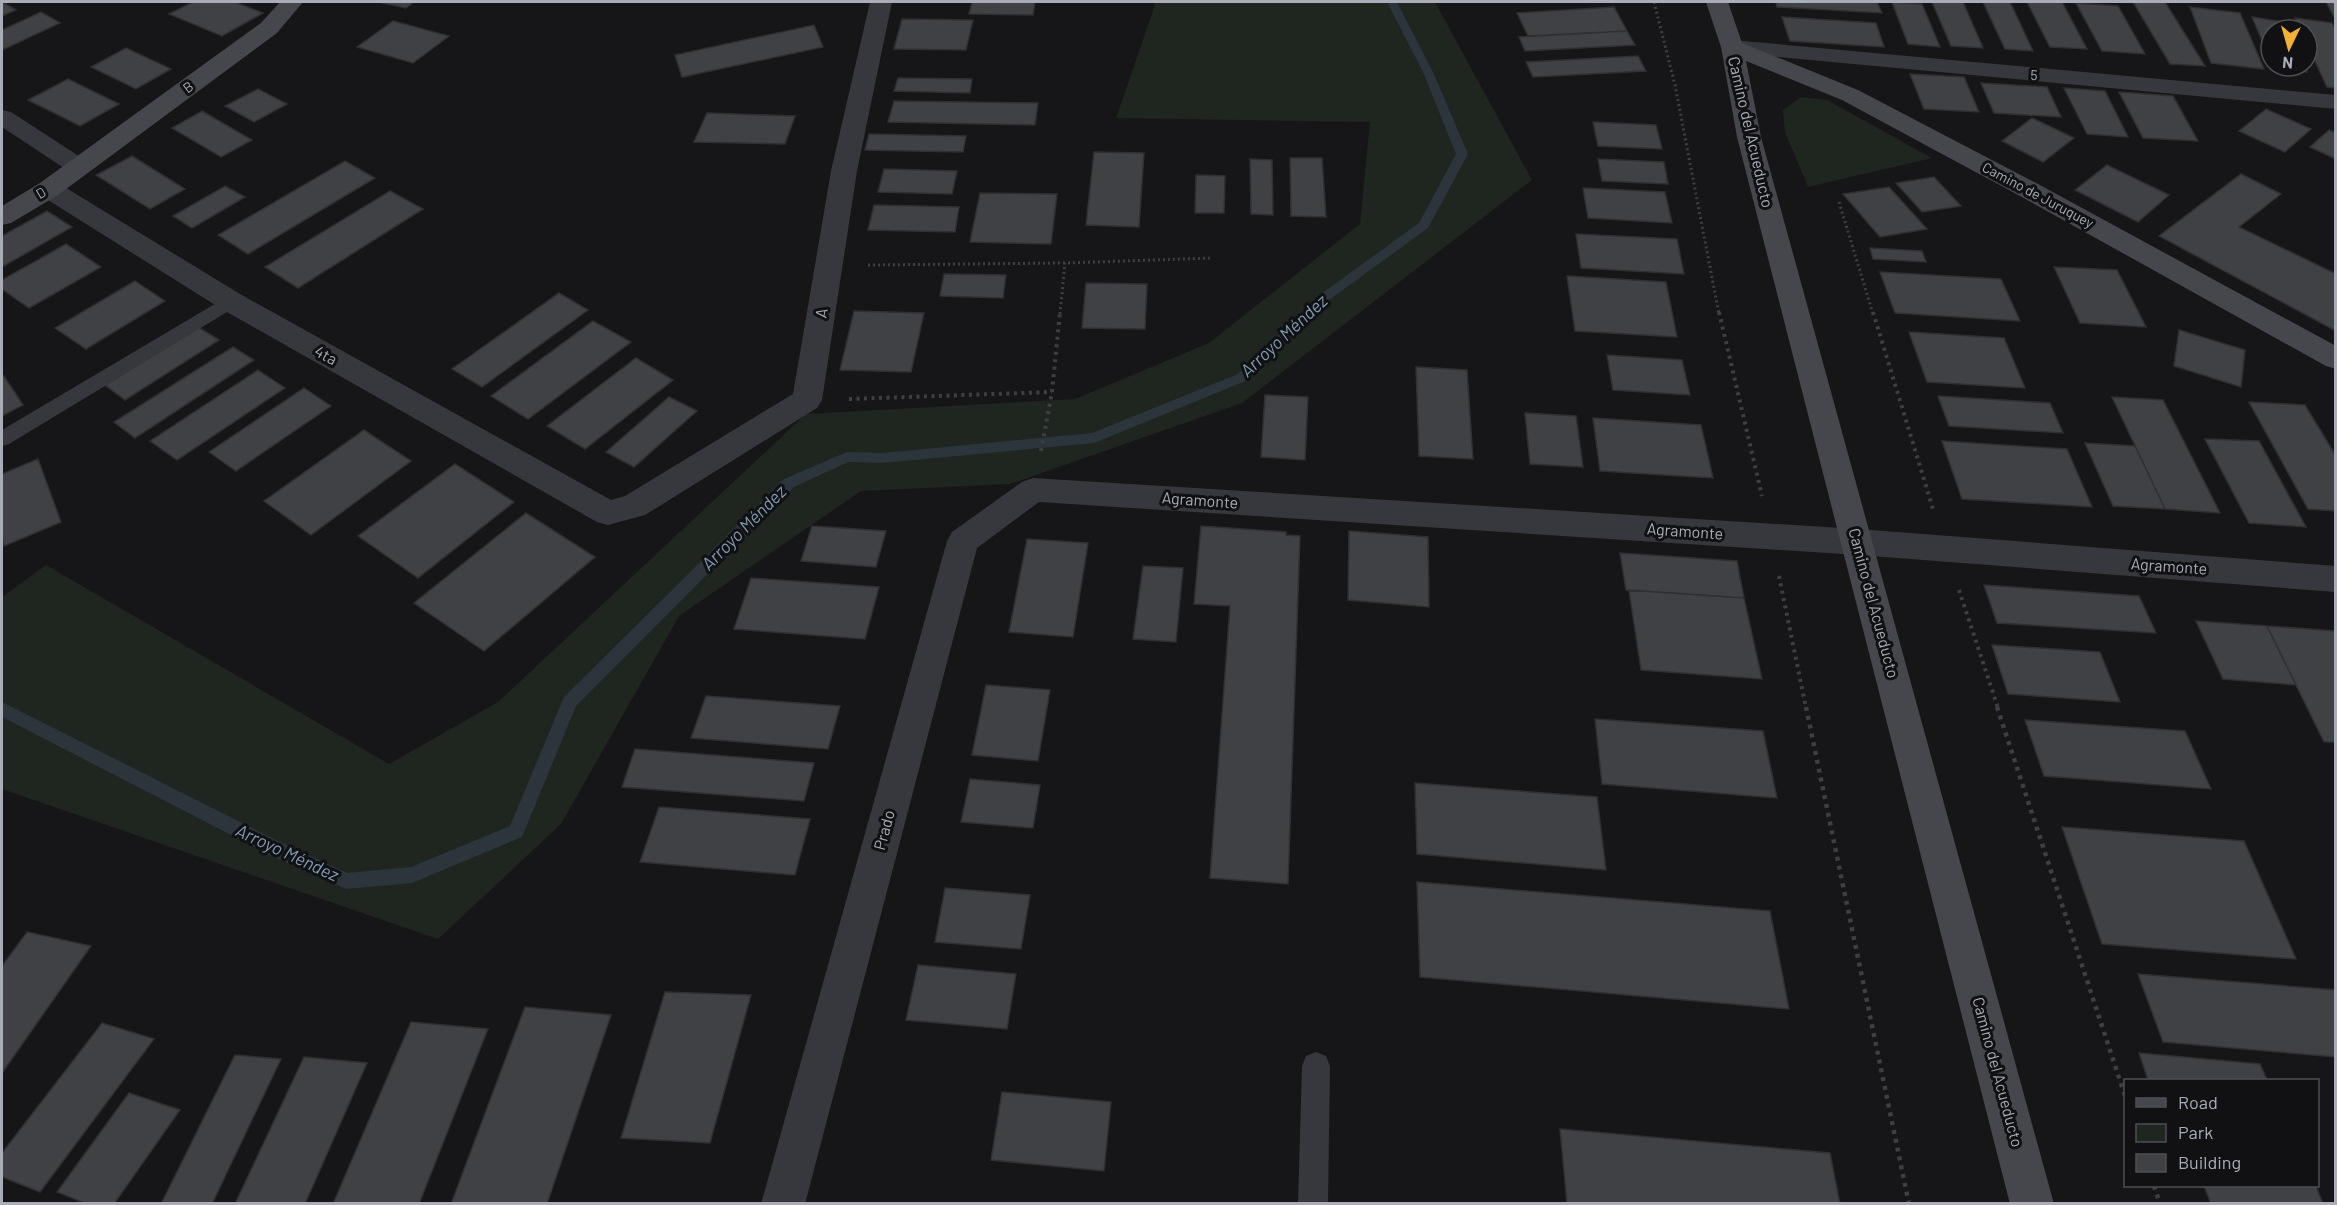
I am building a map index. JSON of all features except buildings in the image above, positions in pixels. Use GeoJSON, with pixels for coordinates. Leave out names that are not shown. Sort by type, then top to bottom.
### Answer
{"type":"FeatureCollection","features":[{"type":"Feature","properties":{"kind":"main road","name":"B"},"geometry":{"type":"LineString","coordinates":[[79,167],[268,28],[292,2]]}},
{"type":"Feature","properties":{"kind":"main road","name":"Camino del Acueducto"},"geometry":{"type":"LineString","coordinates":[[1717,2],[1732,47],[1749,137],[2032,1203]]}},
{"type":"Feature","properties":{"kind":"main road","name":"Camino de Juruquey"},"geometry":{"type":"LineString","coordinates":[[1732,47],[1850,95],[2039,195],[2336,359]]}},
{"type":"Feature","properties":{"kind":"main road","name":"D"},"geometry":{"type":"LineString","coordinates":[[2,217],[49,189],[79,167]]}},
{"type":"Feature","properties":{"kind":"street","name":"A"},"geometry":{"type":"LineString","coordinates":[[807,400],[844,171],[881,2]]}},
{"type":"Feature","properties":{"kind":"street","name":"5"},"geometry":{"type":"LineString","coordinates":[[1732,47],[2335,103]]}},
{"type":"Feature","properties":{"kind":"street"},"geometry":{"type":"LineString","coordinates":[[2,117],[79,167]]}},
{"type":"Feature","properties":{"kind":"street","name":"4ta"},"geometry":{"type":"LineString","coordinates":[[49,189],[230,301],[608,513],[634,506],[807,400]]}},
{"type":"Feature","properties":{"kind":"street","name":"Agramonte"},"geometry":{"type":"LineString","coordinates":[[1033,490],[1858,542],[2336,579]]}},
{"type":"Feature","properties":{"kind":"street","name":"Prado"},"geometry":{"type":"LineString","coordinates":[[783,1203],[963,541],[1033,490]]}},
{"type":"Feature","properties":{"kind":"lane"},"geometry":{"type":"LineString","coordinates":[[2,439],[230,301]]}},
{"type":"Feature","properties":{"kind":"lane"},"geometry":{"type":"LineString","coordinates":[[1313,1203],[1316,1066]]}},
{"type":"Feature","properties":{"kind":"path"},"geometry":{"type":"LineString","coordinates":[[1654,2],[1667,45],[1686,134],[1700,225],[1771,537],[1909,1203]]}},
{"type":"Feature","properties":{"kind":"path"},"geometry":{"type":"LineString","coordinates":[[1839,202],[1945,549],[2124,1093]]}},
{"type":"Feature","properties":{"kind":"path"},"geometry":{"type":"LineString","coordinates":[[828,265],[1065,263],[1212,258]]}},
{"type":"Feature","properties":{"kind":"path"},"geometry":{"type":"LineString","coordinates":[[1033,490],[1052,392],[1065,263]]}},
{"type":"Feature","properties":{"kind":"path"},"geometry":{"type":"LineString","coordinates":[[807,400],[1052,392]]}},
{"type":"Feature","properties":{"kind":"path"},"geometry":{"type":"LineString","coordinates":[[2155,1187],[2160,1203]]}},
{"type":"Feature","properties":{"kind":"green space"},"geometry":{"type":"Polygon","coordinates":[[[1153,2],[1435,2],[1532,180],[1242,403],[1010,484],[861,491],[679,616],[561,824],[438,939],[2,789],[2,597],[46,565],[389,764],[498,702],[806,414],[1075,399],[1209,343],[1360,224],[1370,122],[1116,118],[1155,5],[1153,2]]]}},
{"type":"Feature","properties":{"kind":"green space"},"geometry":{"type":"Polygon","coordinates":[[[1801,97],[1827,100],[1932,158],[1808,187],[1785,132],[1783,110],[1801,97]]]}},
{"type":"Feature","properties":{"kind":"waterway","name":"Arroyo Méndez"},"geometry":{"type":"LineString","coordinates":[[2,709],[274,848],[346,881],[412,875],[516,831],[570,702],[789,483],[847,457],[882,458],[1094,438],[1243,377],[1325,297],[1424,225],[1462,154],[1428,72],[1392,2]]}}]}
